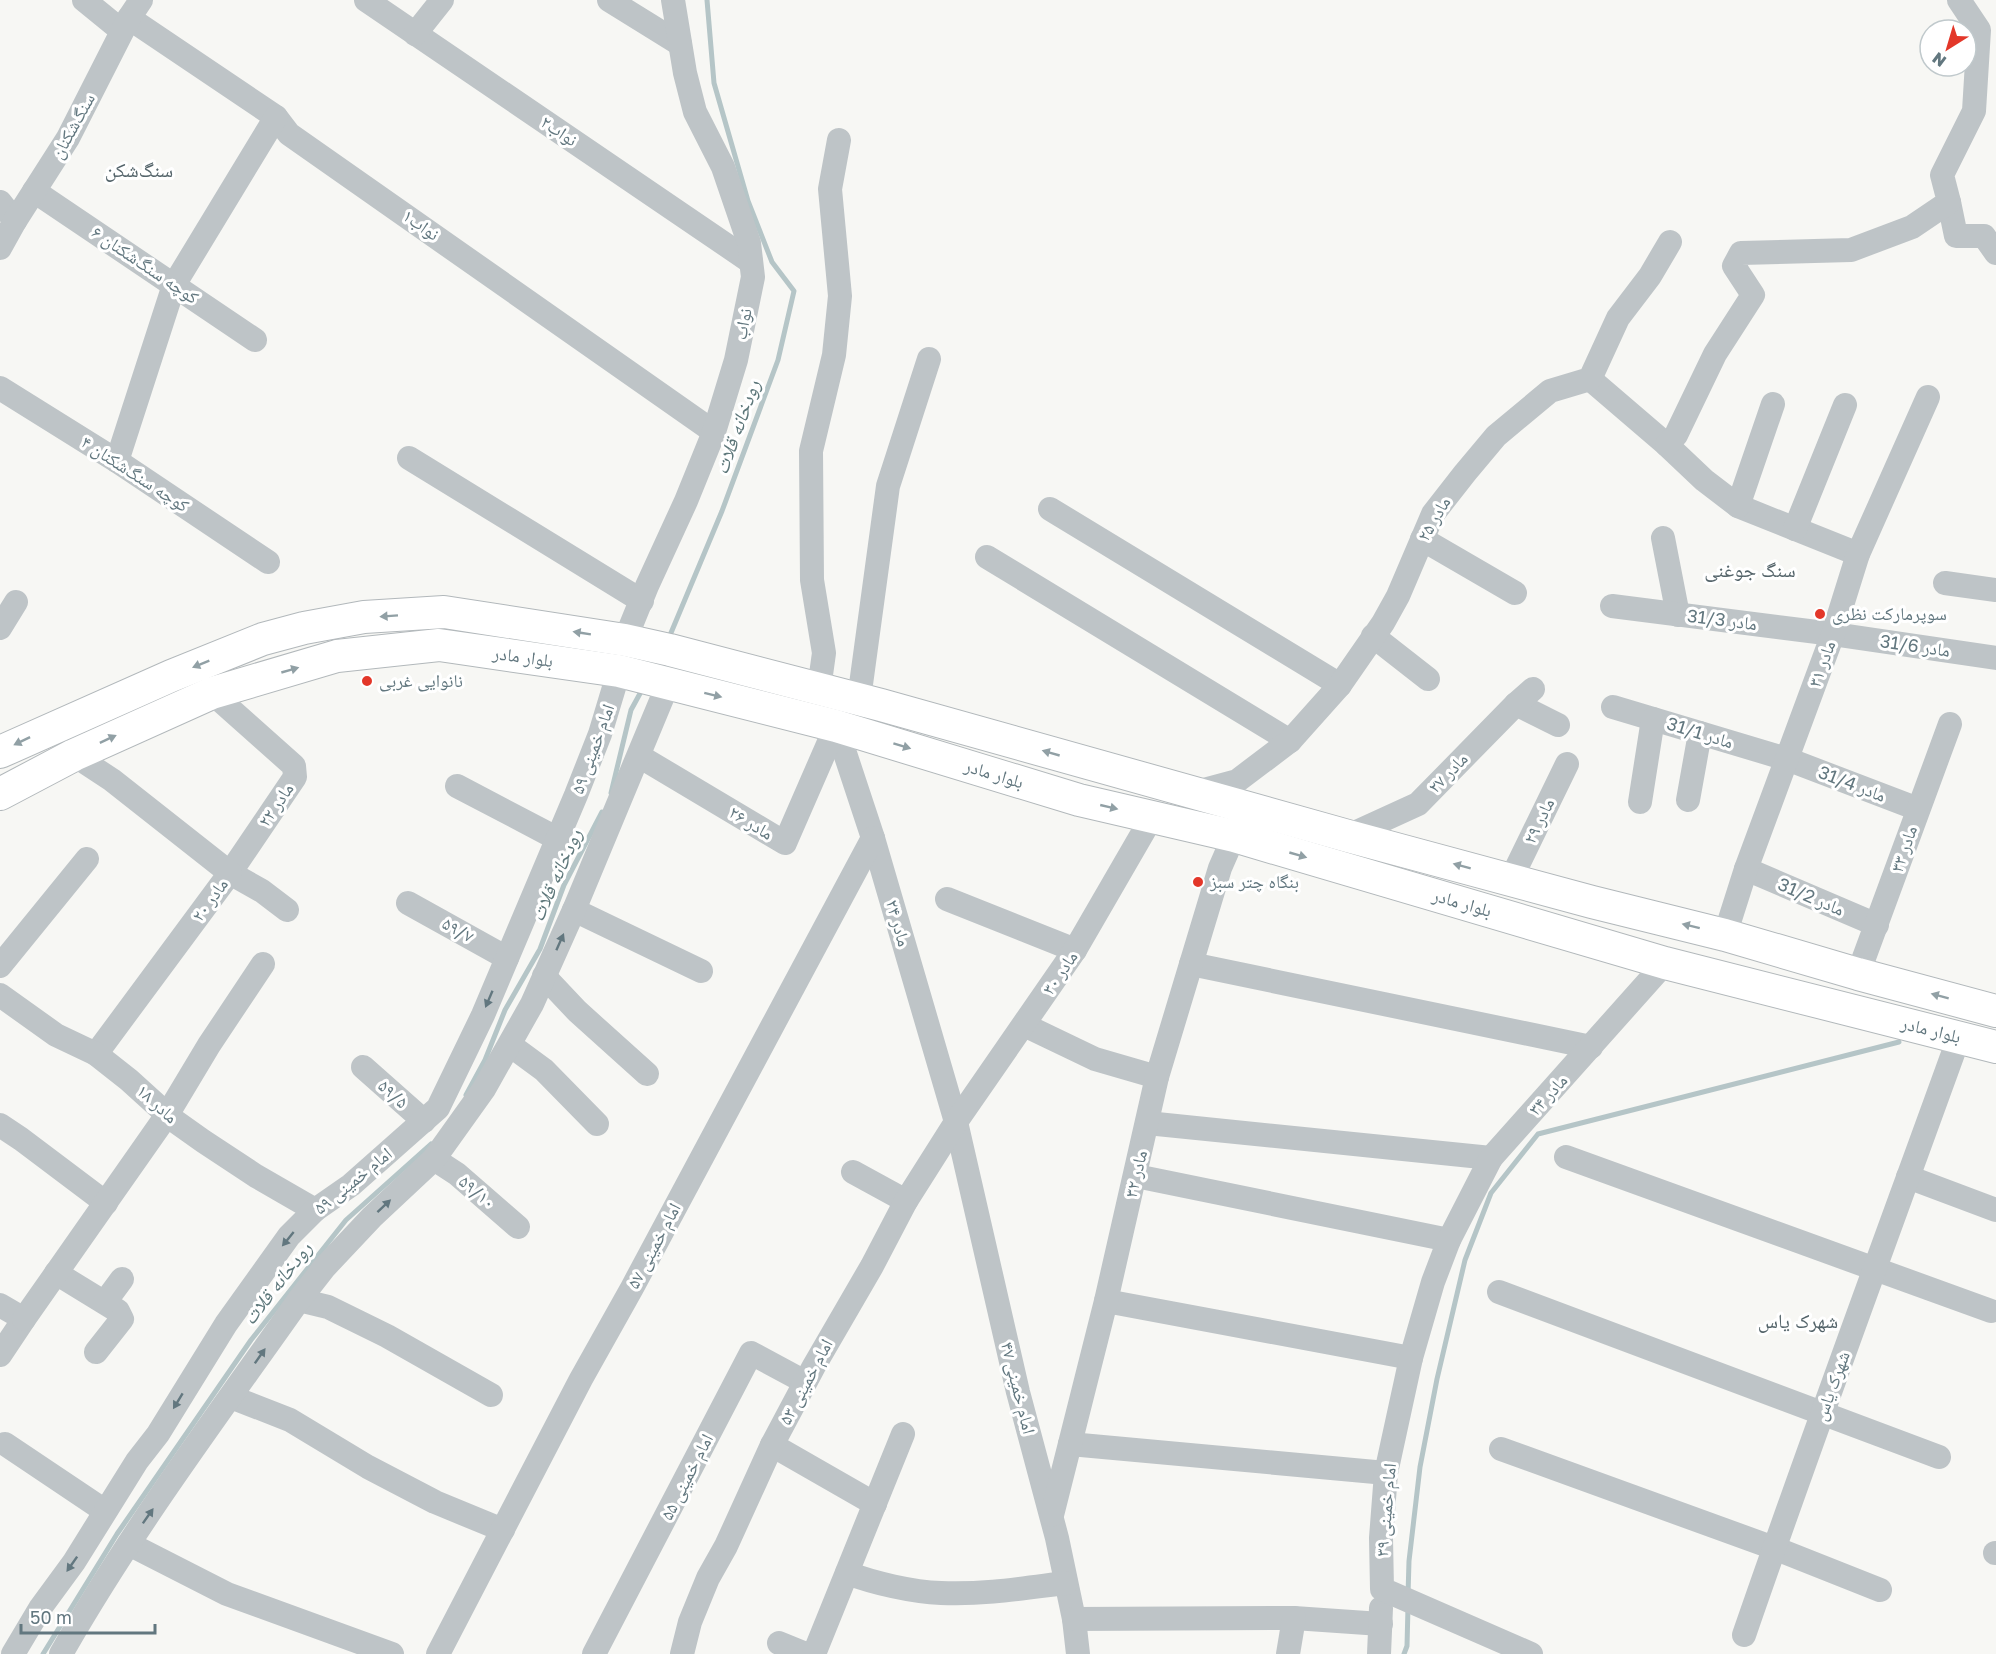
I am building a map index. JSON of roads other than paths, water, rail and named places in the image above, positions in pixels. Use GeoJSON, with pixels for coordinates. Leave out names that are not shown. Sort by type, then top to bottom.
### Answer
{"type":"FeatureCollection","features":[{"type":"Feature","properties":{"kind":"main road","name":"بلوار مادر"},"geometry":{"type":"LineString","coordinates":[[0,752],[171,676],[263,639],[304,628],[364,617],[444,612],[645,645],[858,699],[1348,836],[1592,902],[1725,935],[1996,1011]]}},
{"type":"Feature","properties":{"kind":"main road","name":"بلوار مادر"},"geometry":{"type":"LineString","coordinates":[[0,794],[74,755],[212,693],[337,656],[438,645],[644,678],[836,726],[1078,800],[1234,836],[1665,963],[1996,1047]]}},
{"type":"Feature","properties":{"kind":"main road"},"geometry":{"type":"LineString","coordinates":[[1078,800],[1089,764]]}},
{"type":"Feature","properties":{"kind":"street","name":"نواب۱"},"geometry":{"type":"LineString","coordinates":[[84,0],[131,16],[276,117],[289,134],[714,432]]}},
{"type":"Feature","properties":{"kind":"street","name":"نواب۲"},"geometry":{"type":"LineString","coordinates":[[366,0],[751,262]]}},
{"type":"Feature","properties":{"kind":"street"},"geometry":{"type":"LineString","coordinates":[[415,34],[442,0]]}},
{"type":"Feature","properties":{"kind":"street"},"geometry":{"type":"LineString","coordinates":[[609,0],[680,44]]}},
{"type":"Feature","properties":{"kind":"street","name":"نواب"},"geometry":{"type":"LineString","coordinates":[[645,645],[642,601],[714,432],[736,360],[753,276],[749,243],[723,167],[695,112],[673,0]]}},
{"type":"Feature","properties":{"kind":"street"},"geometry":{"type":"LineString","coordinates":[[1959,0],[1971,18]]}},
{"type":"Feature","properties":{"kind":"street","name":"سنگ‌شکنان"},"geometry":{"type":"LineString","coordinates":[[0,248],[68,138],[131,16]]}},
{"type":"Feature","properties":{"kind":"street"},"geometry":{"type":"LineString","coordinates":[[1978,67],[1996,27]]}},
{"type":"Feature","properties":{"kind":"street"},"geometry":{"type":"LineString","coordinates":[[1978,28],[1978,44]]}},
{"type":"Feature","properties":{"kind":"street"},"geometry":{"type":"LineString","coordinates":[[1976,78],[1974,111],[1942,175],[1956,236],[1984,236],[1996,253]]}},
{"type":"Feature","properties":{"kind":"street"},"geometry":{"type":"LineString","coordinates":[[117,461],[174,285],[276,117]]}},
{"type":"Feature","properties":{"kind":"street"},"geometry":{"type":"LineString","coordinates":[[819,689],[824,653],[812,580],[811,451],[834,355],[840,296],[830,189],[839,140]]}},
{"type":"Feature","properties":{"kind":"street","name":"کوچه سنگ‌شکنان ۶"},"geometry":{"type":"LineString","coordinates":[[34,191],[255,340]]}},
{"type":"Feature","properties":{"kind":"street"},"geometry":{"type":"LineString","coordinates":[[0,202],[15,221]]}},
{"type":"Feature","properties":{"kind":"street"},"geometry":{"type":"LineString","coordinates":[[1667,445],[1676,435],[1715,354],[1753,295],[1734,266],[1741,253],[1851,250],[1912,228],[1949,202]]}},
{"type":"Feature","properties":{"kind":"street"},"geometry":{"type":"LineString","coordinates":[[1670,242],[1650,276],[1618,318],[1590,379],[1704,480],[1738,506],[1858,554]]}},
{"type":"Feature","properties":{"kind":"street"},"geometry":{"type":"LineString","coordinates":[[858,699],[888,486],[929,359]]}},
{"type":"Feature","properties":{"kind":"street","name":"مادر ۲۵"},"geometry":{"type":"LineString","coordinates":[[1196,792],[1238,781],[1290,741],[1340,685],[1383,623],[1398,596],[1433,514],[1496,436],[1550,391],[1590,379]]}},
{"type":"Feature","properties":{"kind":"street","name":"کوچه سنگ‌شکنان ۴"},"geometry":{"type":"LineString","coordinates":[[0,388],[117,461],[268,562]]}},
{"type":"Feature","properties":{"kind":"street","name":"مادر ۳۱"},"geometry":{"type":"LineString","coordinates":[[1725,935],[1746,869],[1833,634],[1858,554],[1928,397]]}},
{"type":"Feature","properties":{"kind":"street"},"geometry":{"type":"LineString","coordinates":[[1738,506],[1773,404]]}},
{"type":"Feature","properties":{"kind":"street"},"geometry":{"type":"LineString","coordinates":[[1795,529],[1845,405]]}},
{"type":"Feature","properties":{"kind":"street"},"geometry":{"type":"LineString","coordinates":[[409,458],[642,601]]}},
{"type":"Feature","properties":{"kind":"street"},"geometry":{"type":"LineString","coordinates":[[1050,509],[1340,685]]}},
{"type":"Feature","properties":{"kind":"street"},"geometry":{"type":"LineString","coordinates":[[1663,538],[1678,615]]}},
{"type":"Feature","properties":{"kind":"street"},"geometry":{"type":"LineString","coordinates":[[1422,539],[1515,593]]}},
{"type":"Feature","properties":{"kind":"street"},"geometry":{"type":"LineString","coordinates":[[987,557],[1290,741]]}},
{"type":"Feature","properties":{"kind":"street"},"geometry":{"type":"LineString","coordinates":[[1945,583],[1995,583]]}},
{"type":"Feature","properties":{"kind":"street"},"geometry":{"type":"LineString","coordinates":[[0,628],[16,602]]}},
{"type":"Feature","properties":{"kind":"street","name":"مادر 31/3"},"geometry":{"type":"LineString","coordinates":[[1612,606],[1833,634]]}},
{"type":"Feature","properties":{"kind":"street","name":"مادر 31/6"},"geometry":{"type":"LineString","coordinates":[[1833,634],[1996,658]]}},
{"type":"Feature","properties":{"kind":"street"},"geometry":{"type":"LineString","coordinates":[[1373,636],[1428,679]]}},
{"type":"Feature","properties":{"kind":"street","name":"امام خمینی ۵۹"},"geometry":{"type":"LineString","coordinates":[[61,1654],[96,1593],[299,1300],[324,1268],[372,1217],[434,1159],[484,1089],[532,1004],[639,756],[644,678]]}},
{"type":"Feature","properties":{"kind":"street","name":"امام خمینی ۵۹"},"geometry":{"type":"LineString","coordinates":[[13,1654],[40,1607],[74,1562],[137,1461],[158,1434],[226,1324],[289,1236],[315,1210],[351,1185],[438,1108],[466,1052],[507,958],[558,840],[600,734],[644,678]]}},
{"type":"Feature","properties":{"kind":"street","name":"مادر ۲۲"},"geometry":{"type":"LineString","coordinates":[[212,693],[294,766],[296,777],[230,873]]}},
{"type":"Feature","properties":{"kind":"street","name":"مادر ۲۷"},"geometry":{"type":"LineString","coordinates":[[1348,836],[1418,804],[1525,697],[1558,725]]}},
{"type":"Feature","properties":{"kind":"street","name":"مادر 31/1"},"geometry":{"type":"LineString","coordinates":[[1613,707],[1787,759]]}},
{"type":"Feature","properties":{"kind":"street"},"geometry":{"type":"LineString","coordinates":[[1640,802],[1653,719]]}},
{"type":"Feature","properties":{"kind":"street","name":"مادر ۳۳"},"geometry":{"type":"LineString","coordinates":[[1858,974],[1950,724]]}},
{"type":"Feature","properties":{"kind":"street","name":"مادر ۲۶"},"geometry":{"type":"LineString","coordinates":[[639,756],[785,843],[836,726]]}},
{"type":"Feature","properties":{"kind":"street","name":"مادر ۲۴"},"geometry":{"type":"LineString","coordinates":[[836,726],[873,838],[956,1122]]}},
{"type":"Feature","properties":{"kind":"street"},"geometry":{"type":"LineString","coordinates":[[1688,800],[1700,733]]}},
{"type":"Feature","properties":{"kind":"street","name":"مادر ۲۰"},"geometry":{"type":"LineString","coordinates":[[74,755],[112,780],[230,873],[96,1054]]}},
{"type":"Feature","properties":{"kind":"street","name":"مادر 31/4"},"geometry":{"type":"LineString","coordinates":[[1787,759],[1918,809]]}},
{"type":"Feature","properties":{"kind":"street","name":"مادر ۲۹"},"geometry":{"type":"LineString","coordinates":[[1511,879],[1567,764]]}},
{"type":"Feature","properties":{"kind":"street"},"geometry":{"type":"LineString","coordinates":[[457,786],[558,840]]}},
{"type":"Feature","properties":{"kind":"street","name":"مادر ۳۰"},"geometry":{"type":"LineString","coordinates":[[956,1122],[1075,950],[1152,817]]}},
{"type":"Feature","properties":{"kind":"street","name":"مادر ۳۲"},"geometry":{"type":"LineString","coordinates":[[1052,1517],[1136,1176],[1157,1077],[1220,868],[1234,836]]}},
{"type":"Feature","properties":{"kind":"street","name":"امام خمینی ۵۷"},"geometry":{"type":"LineString","coordinates":[[438,1654],[581,1379],[873,838]]}},
{"type":"Feature","properties":{"kind":"street"},"geometry":{"type":"LineString","coordinates":[[0,966],[87,859]]}},
{"type":"Feature","properties":{"kind":"street","name":"مادر 31/2"},"geometry":{"type":"LineString","coordinates":[[1746,869],[1877,925]]}},
{"type":"Feature","properties":{"kind":"street"},"geometry":{"type":"LineString","coordinates":[[230,873],[262,891],[287,910]]}},
{"type":"Feature","properties":{"kind":"street"},"geometry":{"type":"LineString","coordinates":[[947,899],[1075,950]]}},
{"type":"Feature","properties":{"kind":"street","name":"۵۹/۷"},"geometry":{"type":"LineString","coordinates":[[408,903],[507,958]]}},
{"type":"Feature","properties":{"kind":"street"},"geometry":{"type":"LineString","coordinates":[[574,910],[701,971]]}},
{"type":"Feature","properties":{"kind":"street","name":"مادر ۳۴"},"geometry":{"type":"LineString","coordinates":[[1449,1240],[1491,1158],[1665,963]]}},
{"type":"Feature","properties":{"kind":"street"},"geometry":{"type":"LineString","coordinates":[[0,1355],[167,1115],[209,1045],[263,964]]}},
{"type":"Feature","properties":{"kind":"street"},"geometry":{"type":"LineString","coordinates":[[1191,964],[1591,1047]]}},
{"type":"Feature","properties":{"kind":"street"},"geometry":{"type":"LineString","coordinates":[[544,976],[577,1011],[646,1074]]}},
{"type":"Feature","properties":{"kind":"street","name":"مادر ۱۸"},"geometry":{"type":"LineString","coordinates":[[0,997],[56,1035],[96,1054],[167,1115],[256,1176],[315,1210]]}},
{"type":"Feature","properties":{"kind":"street"},"geometry":{"type":"LineString","coordinates":[[1024,1025],[1095,1059],[1157,1077]]}},
{"type":"Feature","properties":{"kind":"street","name":"شهرک یاس"},"geometry":{"type":"LineString","coordinates":[[1744,1635],[1822,1412],[1959,1037]]}},
{"type":"Feature","properties":{"kind":"street"},"geometry":{"type":"LineString","coordinates":[[510,1045],[544,1070],[597,1124]]}},
{"type":"Feature","properties":{"kind":"street","name":"۵۹/۵"},"geometry":{"type":"LineString","coordinates":[[363,1067],[424,1121]]}},
{"type":"Feature","properties":{"kind":"street","name":"امام خمینی ۵۳"},"geometry":{"type":"LineString","coordinates":[[682,1654],[690,1622],[708,1578],[726,1546],[772,1445],[906,1202],[956,1122]]}},
{"type":"Feature","properties":{"kind":"street","name":"امام خمینی ۴۷"},"geometry":{"type":"LineString","coordinates":[[956,1122],[1018,1392],[1052,1517],[1074,1619],[1078,1654]]}},
{"type":"Feature","properties":{"kind":"street"},"geometry":{"type":"LineString","coordinates":[[1147,1123],[1491,1158]]}},
{"type":"Feature","properties":{"kind":"street"},"geometry":{"type":"LineString","coordinates":[[0,1125],[106,1203]]}},
{"type":"Feature","properties":{"kind":"street"},"geometry":{"type":"LineString","coordinates":[[1566,1157],[1991,1311]]}},
{"type":"Feature","properties":{"kind":"street","name":"۵۹/۱۰"},"geometry":{"type":"LineString","coordinates":[[434,1159],[457,1174],[518,1227]]}},
{"type":"Feature","properties":{"kind":"street"},"geometry":{"type":"LineString","coordinates":[[853,1172],[906,1202]]}},
{"type":"Feature","properties":{"kind":"street"},"geometry":{"type":"LineString","coordinates":[[1136,1176],[1449,1240]]}},
{"type":"Feature","properties":{"kind":"street"},"geometry":{"type":"LineString","coordinates":[[1908,1177],[1996,1210]]}},
{"type":"Feature","properties":{"kind":"street","name":"امام خمینی ۳۹"},"geometry":{"type":"LineString","coordinates":[[1379,1654],[1382,1589],[1381,1538],[1386,1473],[1412,1358],[1433,1282],[1449,1240]]}},
{"type":"Feature","properties":{"kind":"street"},"geometry":{"type":"LineString","coordinates":[[56,1273],[118,1311],[122,1319],[96,1352]]}},
{"type":"Feature","properties":{"kind":"street"},"geometry":{"type":"LineString","coordinates":[[105,1302],[122,1279]]}},
{"type":"Feature","properties":{"kind":"street"},"geometry":{"type":"LineString","coordinates":[[1499,1292],[1939,1457]]}},
{"type":"Feature","properties":{"kind":"street"},"geometry":{"type":"LineString","coordinates":[[299,1300],[328,1306],[387,1336],[490,1395]]}},
{"type":"Feature","properties":{"kind":"street"},"geometry":{"type":"LineString","coordinates":[[1106,1300],[1412,1358]]}},
{"type":"Feature","properties":{"kind":"street"},"geometry":{"type":"LineString","coordinates":[[0,1305],[24,1319]]}},
{"type":"Feature","properties":{"kind":"street","name":"امام خمینی ۵۵"},"geometry":{"type":"LineString","coordinates":[[594,1654],[751,1353],[805,1382]]}},
{"type":"Feature","properties":{"kind":"street"},"geometry":{"type":"LineString","coordinates":[[231,1396],[290,1420],[368,1467],[435,1502],[503,1530]]}},
{"type":"Feature","properties":{"kind":"street"},"geometry":{"type":"LineString","coordinates":[[814,1654],[903,1434]]}},
{"type":"Feature","properties":{"kind":"street"},"geometry":{"type":"LineString","coordinates":[[1070,1443],[1386,1473]]}},
{"type":"Feature","properties":{"kind":"street"},"geometry":{"type":"LineString","coordinates":[[5,1444],[105,1510]]}},
{"type":"Feature","properties":{"kind":"street"},"geometry":{"type":"LineString","coordinates":[[772,1445],[875,1504]]}},
{"type":"Feature","properties":{"kind":"street"},"geometry":{"type":"LineString","coordinates":[[1501,1449],[1774,1548],[1880,1590]]}},
{"type":"Feature","properties":{"kind":"street"},"geometry":{"type":"LineString","coordinates":[[129,1544],[227,1594],[392,1654]]}},
{"type":"Feature","properties":{"kind":"street"},"geometry":{"type":"LineString","coordinates":[[846,1573],[870,1581],[940,1593],[993,1592],[1066,1583]]}},
{"type":"Feature","properties":{"kind":"street"},"geometry":{"type":"LineString","coordinates":[[1382,1589],[1531,1654]]}},
{"type":"Feature","properties":{"kind":"street"},"geometry":{"type":"LineString","coordinates":[[1288,1654],[1294,1618]]}},
{"type":"Feature","properties":{"kind":"street"},"geometry":{"type":"LineString","coordinates":[[1074,1619],[1294,1618],[1381,1624]]}},
{"type":"Feature","properties":{"kind":"street"},"geometry":{"type":"LineString","coordinates":[[779,1643],[806,1654]]}},
{"type":"Feature","properties":{"kind":"waterway","name":"رودخانه قلات"},"geometry":{"type":"LineString","coordinates":[[668,640],[722,511],[778,360],[794,291],[772,262],[748,201],[714,83],[707,0]]}},
{"type":"Feature","properties":{"kind":"waterway","name":"رودخانه قلات"},"geometry":{"type":"LineString","coordinates":[[611,793],[631,710],[643,688]]}},
{"type":"Feature","properties":{"kind":"waterway","name":"رودخانه قلات"},"geometry":{"type":"LineString","coordinates":[[466,1095],[485,1060],[505,1010],[540,949],[564,885],[602,812]]}},
{"type":"Feature","properties":{"kind":"waterway"},"geometry":{"type":"LineString","coordinates":[[1408,1595],[1409,1561],[1420,1467],[1437,1379],[1465,1260],[1491,1193],[1538,1134],[1899,1042]]}},
{"type":"Feature","properties":{"kind":"waterway","name":"رودخانه قلات"},"geometry":{"type":"LineString","coordinates":[[43,1654],[117,1534],[251,1340],[346,1220],[431,1144]]}},
{"type":"Feature","properties":{"kind":"waterway"},"geometry":{"type":"LineString","coordinates":[[1404,1654],[1407,1646],[1408,1607]]}},
{"type":"Feature","properties":{"kind":"place","name":"سوپرمارکت نظری"},"geometry":{"type":"Point","coordinates":[1820,614]}},
{"type":"Feature","properties":{"kind":"place","name":"نانوایی غربی"},"geometry":{"type":"Point","coordinates":[367,681]}},
{"type":"Feature","properties":{"kind":"place","name":"بنگاه چتر سبز"},"geometry":{"type":"Point","coordinates":[1198,882]}},
{"type":"Feature","properties":{"kind":"district","name":"سنگ‌شکن"},"geometry":{"type":"Point","coordinates":[139,170]}},
{"type":"Feature","properties":{"kind":"district","name":"سنگ جوغنی"},"geometry":{"type":"Point","coordinates":[1750,570]}},
{"type":"Feature","properties":{"kind":"district","name":"شهرک یاس"},"geometry":{"type":"Point","coordinates":[1798,1321]}}]}
